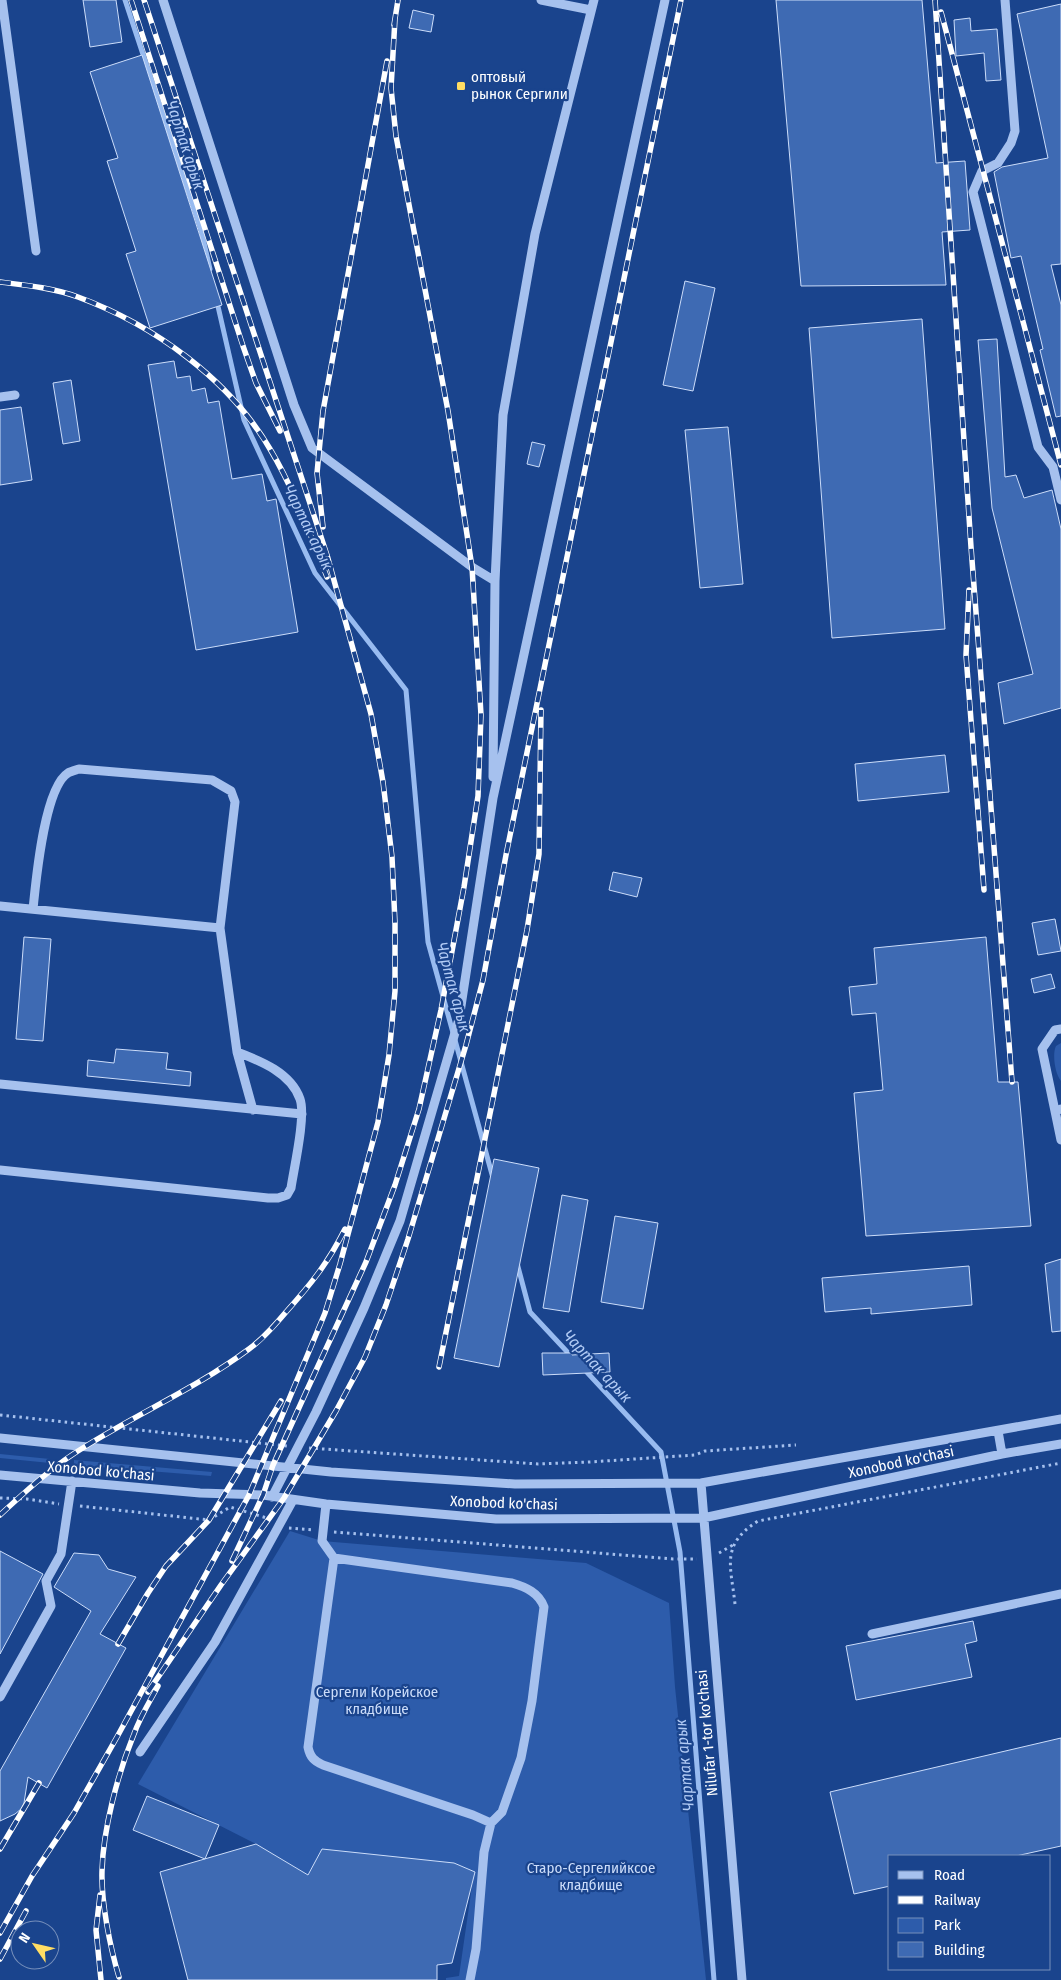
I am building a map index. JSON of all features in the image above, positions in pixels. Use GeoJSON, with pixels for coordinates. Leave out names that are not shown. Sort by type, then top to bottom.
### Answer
{"type":"FeatureCollection","features":[{"type":"Feature","properties":{"kind":"street"},"geometry":{"type":"LineString","coordinates":[[2,0],[36,251]]}},
{"type":"Feature","properties":{"kind":"street"},"geometry":{"type":"LineString","coordinates":[[163,0],[294,405],[312,448],[472,567],[495,581]]}},
{"type":"Feature","properties":{"kind":"street"},"geometry":{"type":"LineString","coordinates":[[541,0],[591,10]]}},
{"type":"Feature","properties":{"kind":"street"},"geometry":{"type":"LineString","coordinates":[[493,798],[495,581],[503,415],[535,234],[594,0]]}},
{"type":"Feature","properties":{"kind":"street"},"geometry":{"type":"LineString","coordinates":[[272,1497],[316,1412],[364,1308],[400,1221],[459,1019],[493,798],[665,0]]}},
{"type":"Feature","properties":{"kind":"street"},"geometry":{"type":"LineString","coordinates":[[1005,0],[1015,131],[1011,143],[998,163],[982,171],[973,192],[1038,447],[1053,467],[1061,500]]}},
{"type":"Feature","properties":{"kind":"street"},"geometry":{"type":"LineString","coordinates":[[0,397],[15,395]]}},
{"type":"Feature","properties":{"kind":"street"},"geometry":{"type":"LineString","coordinates":[[33,909],[44,830],[54,796],[61,781],[68,772],[79,769],[212,780],[231,791],[235,802],[220,928],[237,1052],[253,1110]]}},
{"type":"Feature","properties":{"kind":"street"},"geometry":{"type":"LineString","coordinates":[[0,906],[220,928]]}},
{"type":"Feature","properties":{"kind":"street"},"geometry":{"type":"LineString","coordinates":[[1061,1029],[1055,1030],[1042,1049],[1058,1110],[1061,1140]]}},
{"type":"Feature","properties":{"kind":"street"},"geometry":{"type":"LineString","coordinates":[[0,1170],[278,1198],[287,1195],[291,1188],[302,1114],[301,1100],[281,1074],[258,1060],[237,1052]]}},
{"type":"Feature","properties":{"kind":"street"},"geometry":{"type":"LineString","coordinates":[[0,1084],[302,1114]]}},
{"type":"Feature","properties":{"kind":"street","name":"Xonobod ko'chasi"},"geometry":{"type":"LineString","coordinates":[[0,1438],[331,1472],[515,1484],[701,1483],[1061,1419]]}},
{"type":"Feature","properties":{"kind":"street"},"geometry":{"type":"LineString","coordinates":[[998,1431],[1002,1454]]}},
{"type":"Feature","properties":{"kind":"street","name":"Xonobod ko'chasi"},"geometry":{"type":"LineString","coordinates":[[0,1475],[200,1493],[263,1495],[326,1504],[496,1519],[703,1518],[1002,1454],[1061,1444]]}},
{"type":"Feature","properties":{"kind":"street"},"geometry":{"type":"LineString","coordinates":[[0,1697],[51,1606],[46,1581],[61,1554],[72,1482]]}},
{"type":"Feature","properties":{"kind":"street","name":"Nilufar 1-tor ko'chasi"},"geometry":{"type":"LineString","coordinates":[[701,1483],[742,1980]]}},
{"type":"Feature","properties":{"kind":"street"},"geometry":{"type":"LineString","coordinates":[[140,1752],[215,1642],[293,1500]]}},
{"type":"Feature","properties":{"kind":"street"},"geometry":{"type":"LineString","coordinates":[[326,1504],[322,1541],[334,1558],[308,1747],[312,1759],[323,1765],[473,1815],[491,1823]]}},
{"type":"Feature","properties":{"kind":"street"},"geometry":{"type":"LineString","coordinates":[[334,1558],[512,1583],[528,1589],[541,1599],[544,1607],[534,1691],[521,1758],[502,1812],[491,1823],[484,1852],[476,1949],[470,1980]]}},
{"type":"Feature","properties":{"kind":"street"},"geometry":{"type":"LineString","coordinates":[[872,1634],[1061,1594]]}},
{"type":"Feature","properties":{"kind":"path"},"geometry":{"type":"LineString","coordinates":[[0,1415],[298,1447],[538,1464],[695,1455],[705,1451],[796,1445]]}},
{"type":"Feature","properties":{"kind":"path"},"geometry":{"type":"LineString","coordinates":[[0,1498],[27,1499],[209,1520],[230,1507],[280,1522],[290,1528],[673,1559],[707,1559],[733,1545],[747,1528],[758,1521],[1061,1463]]}},
{"type":"Feature","properties":{"kind":"path"},"geometry":{"type":"LineString","coordinates":[[733,1545],[730,1559],[735,1604]]}},
{"type":"Feature","properties":{"kind":"green space"},"geometry":{"type":"Polygon","coordinates":[[[1061,1043],[1061,1081],[1057,1074],[1054,1059],[1056,1046],[1061,1043]]]}},
{"type":"Feature","properties":{"kind":"green space"},"geometry":{"type":"Polygon","coordinates":[[[0,1454],[50,1459],[50,1463],[0,1458],[0,1454]]]}},
{"type":"Feature","properties":{"kind":"green space"},"geometry":{"type":"Polygon","coordinates":[[[74,1460],[212,1472],[211,1476],[74,1465],[74,1460]]]}},
{"type":"Feature","properties":{"kind":"green space"},"geometry":{"type":"Polygon","coordinates":[[[290,1531],[322,1541],[586,1563],[669,1603],[675,1687],[706,1980],[446,1980],[446,1978],[459,1976],[474,1872],[308,1875],[256,1844],[138,1784],[290,1531]]]}},
{"type":"Feature","properties":{"kind":"building"},"geometry":{"type":"Polygon","coordinates":[[[83,0],[116,0],[122,42],[90,47],[83,0]]]}},
{"type":"Feature","properties":{"kind":"building"},"geometry":{"type":"Polygon","coordinates":[[[776,0],[922,0],[936,163],[965,161],[970,230],[942,232],[946,285],[801,286],[776,0]]]}},
{"type":"Feature","properties":{"kind":"building"},"geometry":{"type":"Polygon","coordinates":[[[1061,4],[1061,264],[1051,265],[1061,305],[1061,416],[1056,417],[1040,350],[1043,349],[1021,256],[1011,258],[994,172],[1002,167],[1048,158],[1017,14],[1061,4]]]}},
{"type":"Feature","properties":{"kind":"building"},"geometry":{"type":"Polygon","coordinates":[[[413,10],[434,15],[431,32],[409,28],[413,10]]]}},
{"type":"Feature","properties":{"kind":"building"},"geometry":{"type":"Polygon","coordinates":[[[970,18],[971,31],[997,29],[1001,80],[986,81],[984,53],[956,56],[954,20],[970,18]]]}},
{"type":"Feature","properties":{"kind":"building"},"geometry":{"type":"Polygon","coordinates":[[[142,55],[222,305],[150,328],[126,254],[136,251],[107,161],[118,158],[90,72],[142,55]]]}},
{"type":"Feature","properties":{"kind":"building"},"geometry":{"type":"Polygon","coordinates":[[[685,281],[715,288],[693,391],[663,385],[685,281]]]}},
{"type":"Feature","properties":{"kind":"building"},"geometry":{"type":"Polygon","coordinates":[[[922,319],[945,629],[832,638],[809,328],[922,319]]]}},
{"type":"Feature","properties":{"kind":"building"},"geometry":{"type":"Polygon","coordinates":[[[997,339],[1005,477],[1016,475],[1024,498],[1052,490],[1061,529],[1061,708],[1004,724],[998,683],[1033,674],[992,508],[978,340],[997,339]]]}},
{"type":"Feature","properties":{"kind":"building"},"geometry":{"type":"Polygon","coordinates":[[[174,361],[177,378],[190,376],[192,391],[205,388],[208,403],[219,401],[232,479],[262,474],[267,501],[276,499],[298,632],[196,650],[148,365],[174,361]]]}},
{"type":"Feature","properties":{"kind":"building"},"geometry":{"type":"Polygon","coordinates":[[[71,380],[80,441],[63,444],[53,383],[71,380]]]}},
{"type":"Feature","properties":{"kind":"building"},"geometry":{"type":"Polygon","coordinates":[[[21,407],[32,480],[0,485],[0,410],[21,407]]]}},
{"type":"Feature","properties":{"kind":"building"},"geometry":{"type":"Polygon","coordinates":[[[728,427],[743,584],[700,588],[685,430],[728,427]]]}},
{"type":"Feature","properties":{"kind":"building"},"geometry":{"type":"Polygon","coordinates":[[[532,442],[545,445],[539,467],[527,464],[532,442]]]}},
{"type":"Feature","properties":{"kind":"building"},"geometry":{"type":"Polygon","coordinates":[[[945,755],[949,792],[858,801],[855,764],[945,755]]]}},
{"type":"Feature","properties":{"kind":"building"},"geometry":{"type":"Polygon","coordinates":[[[613,872],[642,878],[637,897],[609,890],[613,872]]]}},
{"type":"Feature","properties":{"kind":"building"},"geometry":{"type":"Polygon","coordinates":[[[1055,919],[1061,951],[1038,955],[1032,923],[1055,919]]]}},
{"type":"Feature","properties":{"kind":"building"},"geometry":{"type":"Polygon","coordinates":[[[24,937],[51,939],[43,1041],[16,1039],[24,937]]]}},
{"type":"Feature","properties":{"kind":"building"},"geometry":{"type":"Polygon","coordinates":[[[986,937],[998,1082],[1018,1082],[1031,1226],[866,1236],[854,1093],[883,1090],[876,1013],[852,1015],[849,987],[877,984],[874,948],[986,937]]]}},
{"type":"Feature","properties":{"kind":"building"},"geometry":{"type":"Polygon","coordinates":[[[1051,974],[1055,988],[1034,993],[1031,979],[1051,974]]]}},
{"type":"Feature","properties":{"kind":"building"},"geometry":{"type":"Polygon","coordinates":[[[116,1049],[168,1053],[166,1069],[191,1072],[190,1086],[87,1076],[88,1060],[114,1063],[116,1049]]]}},
{"type":"Feature","properties":{"kind":"building"},"geometry":{"type":"Polygon","coordinates":[[[494,1159],[539,1168],[499,1367],[454,1358],[494,1159]]]}},
{"type":"Feature","properties":{"kind":"building"},"geometry":{"type":"Polygon","coordinates":[[[562,1195],[588,1200],[569,1312],[543,1308],[562,1195]]]}},
{"type":"Feature","properties":{"kind":"building"},"geometry":{"type":"Polygon","coordinates":[[[615,1216],[658,1223],[643,1309],[601,1302],[615,1216]]]}},
{"type":"Feature","properties":{"kind":"building"},"geometry":{"type":"Polygon","coordinates":[[[1061,1259],[1061,1331],[1052,1332],[1045,1264],[1061,1259]]]}},
{"type":"Feature","properties":{"kind":"building"},"geometry":{"type":"Polygon","coordinates":[[[969,1266],[972,1305],[871,1314],[871,1308],[825,1312],[822,1278],[969,1266]]]}},
{"type":"Feature","properties":{"kind":"building"},"geometry":{"type":"Polygon","coordinates":[[[542,1353],[572,1353],[572,1355],[609,1353],[610,1372],[543,1375],[542,1353]]]}},
{"type":"Feature","properties":{"kind":"building"},"geometry":{"type":"Polygon","coordinates":[[[0,1551],[43,1574],[0,1654],[0,1551]]]}},
{"type":"Feature","properties":{"kind":"building"},"geometry":{"type":"Polygon","coordinates":[[[74,1553],[99,1555],[108,1569],[136,1577],[100,1634],[126,1648],[47,1788],[28,1777],[24,1803],[21,1809],[0,1821],[0,1771],[91,1611],[54,1587],[74,1553]]]}},
{"type":"Feature","properties":{"kind":"building"},"geometry":{"type":"Polygon","coordinates":[[[973,1621],[977,1641],[965,1644],[972,1677],[856,1700],[846,1646],[973,1621]]]}},
{"type":"Feature","properties":{"kind":"building"},"geometry":{"type":"Polygon","coordinates":[[[1061,1738],[1061,1846],[1020,1855],[888,1855],[888,1886],[854,1894],[830,1792],[1061,1738]]]}},
{"type":"Feature","properties":{"kind":"building"},"geometry":{"type":"Polygon","coordinates":[[[147,1796],[219,1825],[205,1859],[133,1830],[147,1796]]]}},
{"type":"Feature","properties":{"kind":"building"},"geometry":{"type":"Polygon","coordinates":[[[256,1844],[308,1875],[322,1849],[454,1863],[475,1872],[452,1963],[437,1965],[437,1980],[188,1980],[160,1872],[256,1844]]]}},
{"type":"Feature","properties":{"kind":"waterway","name":"Чартак арык"},"geometry":{"type":"LineString","coordinates":[[125,0],[201,230],[210,269]]}},
{"type":"Feature","properties":{"kind":"waterway","name":"Чартак арык"},"geometry":{"type":"LineString","coordinates":[[217,302],[244,420],[315,573],[406,690],[428,942],[493,1178]]}},
{"type":"Feature","properties":{"kind":"waterway","name":"Чартак арык"},"geometry":{"type":"LineString","coordinates":[[517,1263],[530,1312],[572,1357]]}},
{"type":"Feature","properties":{"kind":"waterway","name":"Чартак арык"},"geometry":{"type":"LineString","coordinates":[[583,1368],[661,1452],[680,1552],[714,1980]]}},
{"type":"Feature","properties":{"kind":"railway"},"geometry":{"type":"LineString","coordinates":[[131,0],[243,346],[256,383],[280,431]]}},
{"type":"Feature","properties":{"kind":"railway"},"geometry":{"type":"LineString","coordinates":[[0,1933],[32,1876],[74,1813],[249,1495],[325,1313],[340,1264],[378,1122],[389,1055],[395,991],[395,923],[392,857],[383,782],[371,714],[327,555],[144,0]]}},
{"type":"Feature","properties":{"kind":"railway"},"geometry":{"type":"LineString","coordinates":[[394,25],[398,0]]}},
{"type":"Feature","properties":{"kind":"railway"},"geometry":{"type":"LineString","coordinates":[[148,1692],[221,1585],[284,1498],[336,1411],[365,1357],[386,1305],[408,1239],[466,1045],[483,980],[506,855],[681,0]]}},
{"type":"Feature","properties":{"kind":"railway"},"geometry":{"type":"LineString","coordinates":[[935,0],[971,547],[1012,1082]]}},
{"type":"Feature","properties":{"kind":"railway"},"geometry":{"type":"LineString","coordinates":[[941,12],[1061,465]]}},
{"type":"Feature","properties":{"kind":"railway"},"geometry":{"type":"LineString","coordinates":[[232,1561],[263,1495],[273,1465],[366,1262],[395,1185],[419,1109],[441,1010],[464,887],[478,796],[481,715],[472,567],[448,411],[396,136],[391,88],[395,19]]}},
{"type":"Feature","properties":{"kind":"railway"},"geometry":{"type":"LineString","coordinates":[[323,527],[317,473],[323,411],[387,61]]}},
{"type":"Feature","properties":{"kind":"railway"},"geometry":{"type":"LineString","coordinates":[[0,282],[59,291],[106,309],[161,339],[187,357],[211,378],[253,424],[279,464],[308,528],[327,577]]}},
{"type":"Feature","properties":{"kind":"railway"},"geometry":{"type":"LineString","coordinates":[[969,590],[966,655],[984,890]]}},
{"type":"Feature","properties":{"kind":"railway"},"geometry":{"type":"LineString","coordinates":[[439,1367],[527,930],[539,854],[541,710]]}},
{"type":"Feature","properties":{"kind":"railway"},"geometry":{"type":"LineString","coordinates":[[0,1515],[41,1478],[74,1453],[189,1388],[230,1363],[254,1345],[273,1327],[311,1282],[325,1263],[345,1229]]}},
{"type":"Feature","properties":{"kind":"railway"},"geometry":{"type":"LineString","coordinates":[[118,1644],[166,1566],[209,1520],[281,1401]]}},
{"type":"Feature","properties":{"kind":"railway"},"geometry":{"type":"LineString","coordinates":[[119,1977],[109,1938],[103,1896],[102,1871],[105,1837],[112,1801],[128,1749],[139,1721],[158,1686]]}},
{"type":"Feature","properties":{"kind":"railway"},"geometry":{"type":"LineString","coordinates":[[0,1849],[39,1783]]}},
{"type":"Feature","properties":{"kind":"railway"},"geometry":{"type":"LineString","coordinates":[[100,1895],[96,1930],[101,1980]]}},
{"type":"Feature","properties":{"kind":"railway"},"geometry":{"type":"LineString","coordinates":[[0,1959],[26,1911]]}},
{"type":"Feature","properties":{"kind":"place","name":"оптовый рынок Сергили"},"geometry":{"type":"Point","coordinates":[461,86]}},
{"type":"Feature","properties":{"kind":"park label","name":"Сергели Корейское кладбище"},"geometry":{"type":"Point","coordinates":[377,1700]}},
{"type":"Feature","properties":{"kind":"park label","name":"Старо-Сергелийксое кладбище"},"geometry":{"type":"Point","coordinates":[591,1876]}}]}
